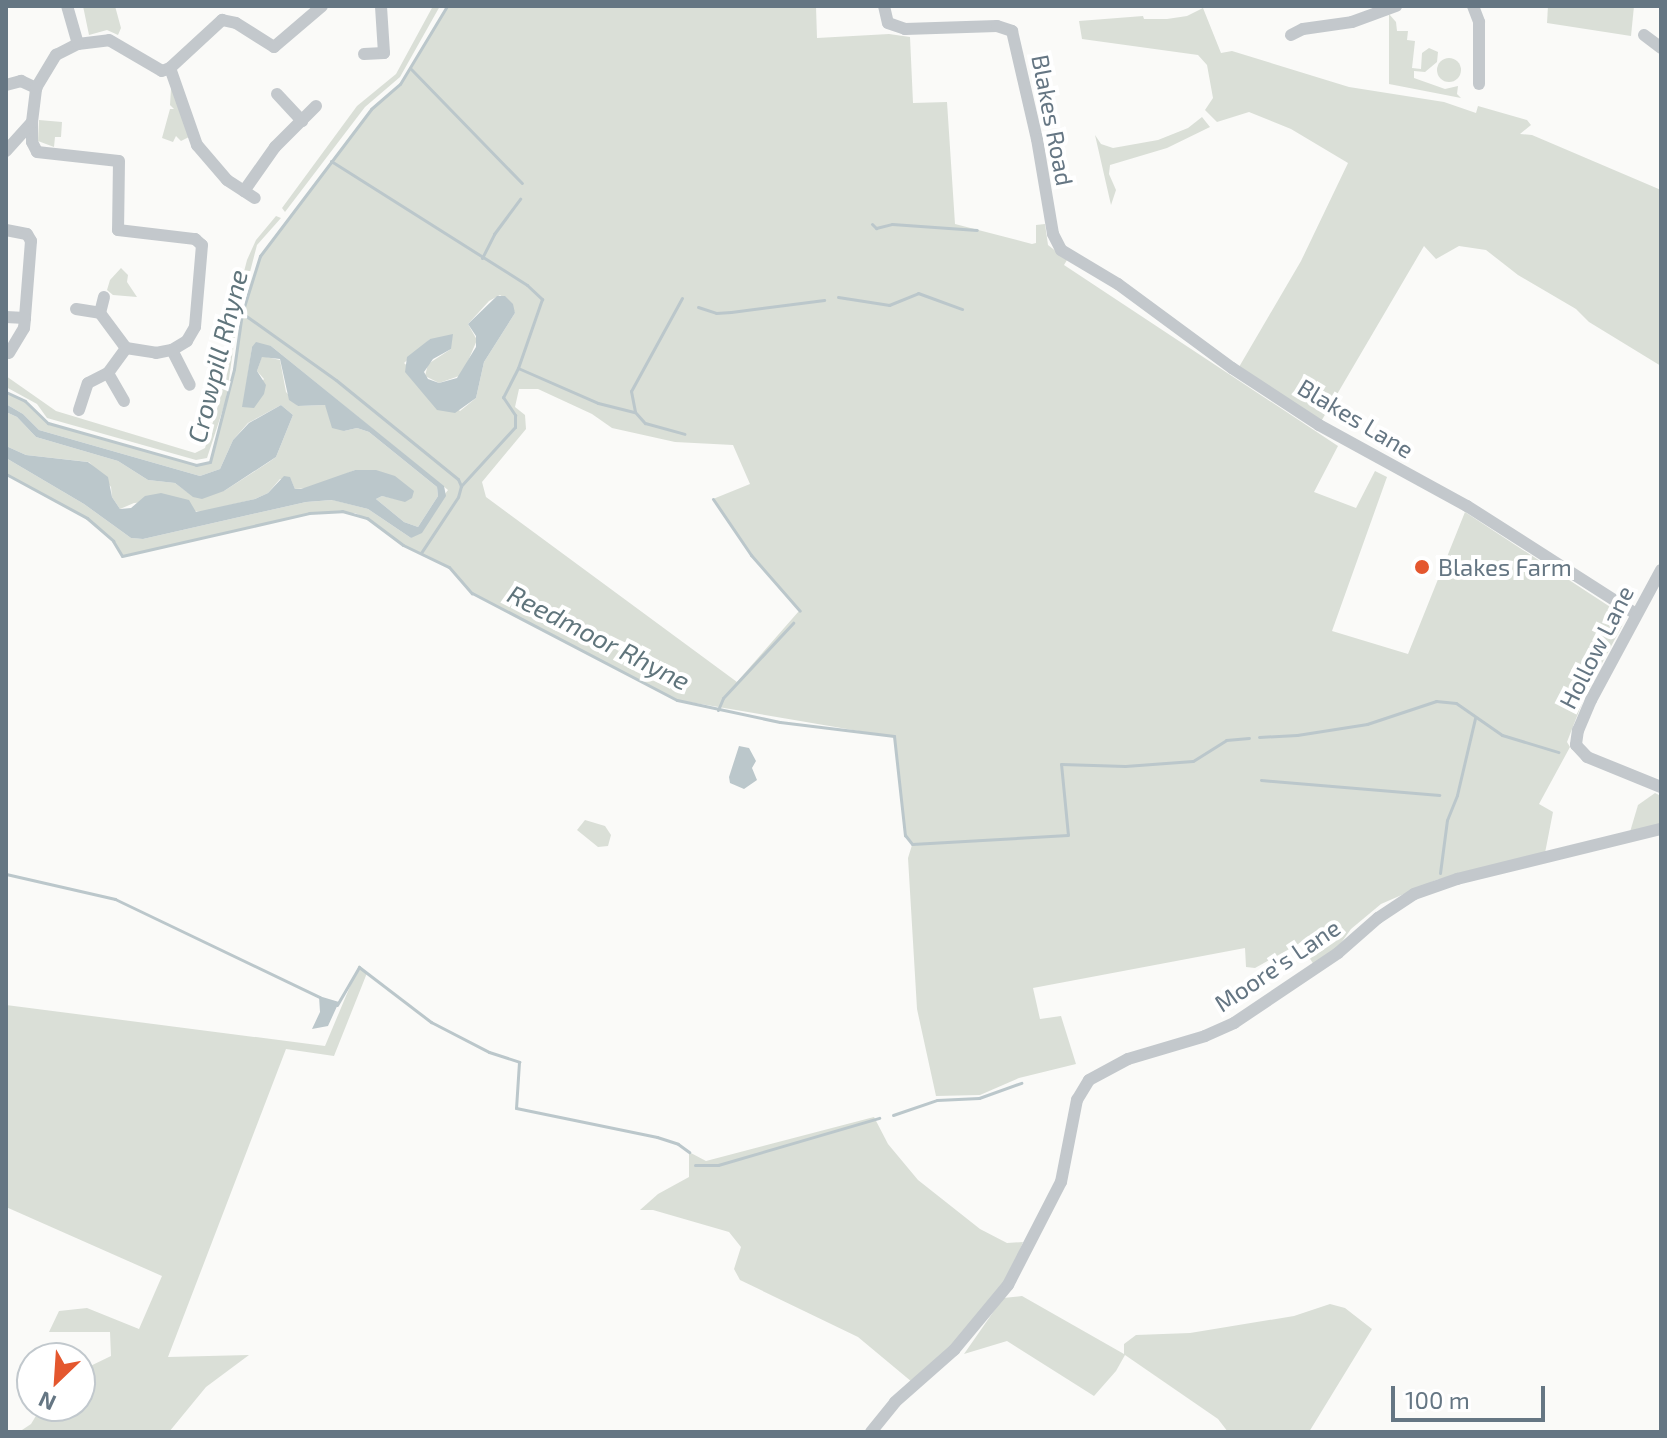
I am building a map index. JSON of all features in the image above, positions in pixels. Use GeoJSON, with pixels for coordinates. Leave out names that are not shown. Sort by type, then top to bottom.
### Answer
{"type":"FeatureCollection","features":[{"type":"Feature","properties":{"kind":"street"},"geometry":{"type":"LineString","coordinates":[[221,6],[222,20]]}},
{"type":"Feature","properties":{"kind":"street"},"geometry":{"type":"LineString","coordinates":[[222,20],[236,23],[274,47],[322,6]]}},
{"type":"Feature","properties":{"kind":"street"},"geometry":{"type":"LineString","coordinates":[[364,54],[388,53],[381,6]]}},
{"type":"Feature","properties":{"kind":"street"},"geometry":{"type":"LineString","coordinates":[[1291,35],[1303,29],[1352,22],[1396,6]]}},
{"type":"Feature","properties":{"kind":"street"},"geometry":{"type":"LineString","coordinates":[[1473,6],[1479,22],[1479,84]]}},
{"type":"Feature","properties":{"kind":"street"},"geometry":{"type":"LineString","coordinates":[[67,7],[78,44]]}},
{"type":"Feature","properties":{"kind":"street","name":"Blakes Road"},"geometry":{"type":"LineString","coordinates":[[885,13],[893,26],[905,29],[997,26],[1012,31],[1029,95],[1053,234],[1061,250]]}},
{"type":"Feature","properties":{"kind":"street"},"geometry":{"type":"LineString","coordinates":[[37,152],[32,142],[36,88],[56,55],[78,44],[109,40],[122,44],[154,68],[170,68],[222,20]]}},
{"type":"Feature","properties":{"kind":"street"},"geometry":{"type":"LineString","coordinates":[[1644,35],[1661,48]]}},
{"type":"Feature","properties":{"kind":"street"},"geometry":{"type":"LineString","coordinates":[[170,68],[197,145],[227,180],[250,194],[275,147],[316,106]]}},
{"type":"Feature","properties":{"kind":"street"},"geometry":{"type":"LineString","coordinates":[[6,85],[21,81],[36,88]]}},
{"type":"Feature","properties":{"kind":"street"},"geometry":{"type":"LineString","coordinates":[[277,94],[302,121]]}},
{"type":"Feature","properties":{"kind":"street"},"geometry":{"type":"LineString","coordinates":[[9,148],[32,122]]}},
{"type":"Feature","properties":{"kind":"street"},"geometry":{"type":"LineString","coordinates":[[9,148],[119,161],[118,230],[195,239],[202,245],[195,327],[187,341],[172,350],[156,353],[126,348],[100,313],[76,309]]}},
{"type":"Feature","properties":{"kind":"street"},"geometry":{"type":"LineString","coordinates":[[6,230],[27,234],[31,241],[24,328],[9,353]]}},
{"type":"Feature","properties":{"kind":"street","name":"Blakes Lane"},"geometry":{"type":"LineString","coordinates":[[1061,250],[1118,284],[1232,368],[1319,425],[1467,506],[1636,614]]}},
{"type":"Feature","properties":{"kind":"street"},"geometry":{"type":"LineString","coordinates":[[100,313],[104,297]]}},
{"type":"Feature","properties":{"kind":"street"},"geometry":{"type":"LineString","coordinates":[[6,317],[25,318]]}},
{"type":"Feature","properties":{"kind":"street"},"geometry":{"type":"LineString","coordinates":[[79,410],[88,383],[108,373],[126,348]]}},
{"type":"Feature","properties":{"kind":"street"},"geometry":{"type":"LineString","coordinates":[[172,350],[190,385]]}},
{"type":"Feature","properties":{"kind":"street"},"geometry":{"type":"LineString","coordinates":[[108,373],[124,401]]}},
{"type":"Feature","properties":{"kind":"street","name":"Hollow Lane"},"geometry":{"type":"LineString","coordinates":[[1661,570],[1591,700],[1578,730],[1576,745],[1587,757],[1661,787]]}},
{"type":"Feature","properties":{"kind":"street","name":"Moore's Lane"},"geometry":{"type":"LineString","coordinates":[[871,1432],[895,1402],[955,1349],[1008,1285],[1061,1182],[1077,1100],[1089,1080],[1128,1059],[1205,1036],[1234,1023],[1338,953],[1378,918],[1414,894],[1437,885],[1661,829]]}},
{"type":"Feature","properties":{"kind":"shaded area"},"geometry":{"type":"Polygon","coordinates":[[[83,6],[115,6],[121,28],[118,35],[107,30],[89,35],[83,6]]]}},
{"type":"Feature","properties":{"kind":"shaded area"},"geometry":{"type":"Polygon","coordinates":[[[433,6],[440,6],[400,77],[365,107],[285,212],[282,208],[357,106],[396,74],[433,6]]]}},
{"type":"Feature","properties":{"kind":"shaded area"},"geometry":{"type":"Polygon","coordinates":[[[447,6],[816,6],[817,38],[889,34],[910,37],[913,103],[947,102],[955,224],[1032,244],[1036,243],[1036,225],[1045,224],[1048,245],[1067,260],[1064,265],[1338,446],[1314,492],[1356,508],[1375,471],[1387,477],[1332,631],[1408,654],[1465,512],[1624,616],[1622,626],[1586,693],[1567,742],[1570,747],[1539,804],[1553,812],[1545,853],[1436,880],[1381,904],[1351,929],[1336,950],[1314,965],[1300,943],[1255,968],[1246,967],[1245,948],[1033,988],[1040,1019],[1061,1016],[1076,1064],[1019,1078],[980,1095],[936,1096],[917,1009],[908,858],[912,845],[905,835],[894,737],[677,700],[472,593],[449,567],[403,545],[375,523],[355,513],[309,513],[122,556],[113,541],[87,519],[6,474],[6,458],[84,504],[131,538],[143,539],[306,502],[333,500],[368,509],[411,538],[448,490],[271,346],[252,347],[243,407],[264,379],[257,371],[262,356],[280,360],[286,392],[298,406],[325,405],[344,431],[357,428],[369,432],[437,487],[438,496],[418,527],[404,522],[376,499],[382,496],[396,499],[355,470],[312,488],[295,489],[291,480],[280,479],[268,493],[255,499],[201,512],[192,511],[183,499],[134,503],[120,509],[112,497],[111,487],[89,462],[26,455],[6,446],[6,412],[17,417],[36,437],[118,461],[148,480],[175,483],[187,492],[224,491],[276,457],[293,415],[281,405],[248,423],[233,440],[220,469],[200,476],[39,430],[23,414],[6,404],[6,392],[25,401],[48,423],[196,465],[210,462],[234,369],[242,313],[260,256],[371,109],[400,84],[447,6]],[[500,295],[489,301],[468,324],[477,340],[462,375],[439,383],[425,376],[428,364],[451,349],[430,339],[404,363],[460,411],[476,398],[484,362],[515,313],[510,302],[500,295]],[[519,389],[515,407],[525,415],[526,429],[482,482],[486,497],[737,682],[799,611],[751,555],[713,499],[750,484],[733,445],[675,442],[612,428],[592,414],[538,389],[519,389]]]}},
{"type":"Feature","properties":{"kind":"shaded area"},"geometry":{"type":"Polygon","coordinates":[[[1548,6],[1634,6],[1631,36],[1547,23],[1548,6]]]}},
{"type":"Feature","properties":{"kind":"shaded area"},"geometry":{"type":"Polygon","coordinates":[[[1203,8],[1221,53],[1232,51],[1349,87],[1444,102],[1476,113],[1478,106],[1527,120],[1531,125],[1520,134],[1532,135],[1661,190],[1661,366],[1589,322],[1576,309],[1518,275],[1486,250],[1459,246],[1436,259],[1424,246],[1319,425],[1239,367],[1301,261],[1348,163],[1291,129],[1249,112],[1217,122],[1205,110],[1213,98],[1207,65],[1198,55],[1082,39],[1079,21],[1143,16],[1144,19],[1167,19],[1187,16],[1203,8]]]}},
{"type":"Feature","properties":{"kind":"shaded area"},"geometry":{"type":"Polygon","coordinates":[[[1389,14],[1396,22],[1397,31],[1408,31],[1407,40],[1415,41],[1412,68],[1421,69],[1422,53],[1429,48],[1438,52],[1437,62],[1425,72],[1414,71],[1414,78],[1445,89],[1458,86],[1457,94],[1461,98],[1389,84],[1389,14]]]}},
{"type":"Feature","properties":{"kind":"shaded area"},"geometry":{"type":"Polygon","coordinates":[[[1449,58],[1458,61],[1461,70],[1458,79],[1449,82],[1440,79],[1437,70],[1440,61],[1449,58]]]}},
{"type":"Feature","properties":{"kind":"shaded area"},"geometry":{"type":"Polygon","coordinates":[[[171,89],[174,89],[189,137],[181,141],[176,136],[173,142],[162,138],[170,109],[174,109],[170,105],[171,89]]]}},
{"type":"Feature","properties":{"kind":"shaded area"},"geometry":{"type":"Polygon","coordinates":[[[1202,117],[1210,127],[1167,148],[1110,165],[1109,174],[1116,190],[1111,205],[1095,135],[1101,144],[1113,148],[1158,140],[1188,128],[1202,117]]]}},
{"type":"Feature","properties":{"kind":"shaded area"},"geometry":{"type":"Polygon","coordinates":[[[39,120],[62,122],[61,137],[55,137],[54,147],[38,141],[39,120]]]}},
{"type":"Feature","properties":{"kind":"shaded area"},"geometry":{"type":"Polygon","coordinates":[[[276,216],[281,218],[257,245],[237,322],[226,400],[207,458],[196,460],[47,418],[37,404],[6,387],[6,376],[56,411],[195,453],[205,448],[220,399],[228,360],[229,330],[247,260],[256,240],[276,216]]]}},
{"type":"Feature","properties":{"kind":"shaded area"},"geometry":{"type":"Polygon","coordinates":[[[121,268],[128,275],[127,282],[137,297],[113,295],[107,290],[110,280],[121,268]]]}},
{"type":"Feature","properties":{"kind":"shaded area"},"geometry":{"type":"Polygon","coordinates":[[[497,296],[505,296],[513,304],[515,313],[484,362],[476,398],[455,413],[437,410],[405,372],[407,357],[430,339],[453,334],[451,349],[433,359],[424,372],[428,379],[439,383],[457,378],[476,347],[476,336],[468,324],[497,296]]]}},
{"type":"Feature","properties":{"kind":"shaded area"},"geometry":{"type":"Polygon","coordinates":[[[256,342],[271,346],[444,486],[446,496],[422,533],[411,538],[368,509],[332,500],[306,502],[143,539],[131,538],[84,504],[6,458],[6,446],[26,455],[88,462],[108,477],[112,497],[120,509],[131,508],[145,496],[161,493],[189,500],[196,512],[255,499],[268,493],[284,476],[290,477],[295,489],[301,489],[355,470],[376,470],[395,476],[414,491],[412,498],[405,502],[382,496],[376,499],[404,522],[418,527],[438,496],[437,487],[369,432],[357,428],[344,431],[332,428],[325,405],[298,406],[289,400],[280,359],[262,357],[257,371],[266,385],[264,394],[254,408],[242,407],[252,347],[256,342]]]}},
{"type":"Feature","properties":{"kind":"shaded area"},"geometry":{"type":"Polygon","coordinates":[[[6,404],[23,414],[39,430],[200,476],[220,469],[233,440],[249,423],[281,405],[293,415],[276,457],[224,491],[202,499],[193,497],[175,483],[148,480],[118,461],[36,437],[17,417],[6,412],[6,404]]]}},
{"type":"Feature","properties":{"kind":"shaded area"},"geometry":{"type":"Polygon","coordinates":[[[739,746],[749,748],[756,761],[752,768],[757,780],[744,789],[730,783],[729,777],[739,746]]]}},
{"type":"Feature","properties":{"kind":"shaded area"},"geometry":{"type":"Polygon","coordinates":[[[1655,793],[1661,796],[1661,824],[1630,832],[1638,805],[1655,793]]]}},
{"type":"Feature","properties":{"kind":"shaded area"},"geometry":{"type":"Polygon","coordinates":[[[585,820],[605,826],[611,835],[608,846],[598,847],[577,830],[585,820]]]}},
{"type":"Feature","properties":{"kind":"shaded area"},"geometry":{"type":"Polygon","coordinates":[[[359,965],[367,973],[334,1056],[286,1049],[168,1357],[249,1355],[206,1387],[169,1432],[19,1432],[32,1422],[96,1422],[96,1363],[111,1356],[110,1332],[49,1332],[59,1311],[87,1308],[139,1329],[162,1276],[6,1207],[6,1005],[325,1046],[359,965]]]}},
{"type":"Feature","properties":{"kind":"shaded area"},"geometry":{"type":"Polygon","coordinates":[[[319,996],[339,1002],[328,1026],[312,1029],[320,1012],[319,996]]]}},
{"type":"Feature","properties":{"kind":"shaded area"},"geometry":{"type":"Polygon","coordinates":[[[874,1117],[888,1144],[918,1180],[980,1229],[1007,1243],[1023,1242],[1007,1281],[960,1337],[912,1382],[858,1337],[740,1280],[734,1269],[741,1247],[729,1232],[653,1210],[640,1210],[658,1194],[689,1177],[689,1152],[706,1161],[874,1117]]]}},
{"type":"Feature","properties":{"kind":"shaded area"},"geometry":{"type":"Polygon","coordinates":[[[1022,1296],[1124,1354],[1124,1344],[1136,1335],[1190,1333],[1294,1316],[1330,1304],[1345,1308],[1372,1329],[1309,1432],[1228,1432],[1218,1419],[1125,1355],[1116,1371],[1094,1396],[1007,1341],[964,1354],[1003,1298],[1022,1296]]]}},
{"type":"Feature","properties":{"kind":"waterway","name":"Crowpill Rhyne"},"geometry":{"type":"LineString","coordinates":[[6,392],[25,401],[48,423],[196,465],[210,462],[234,369],[242,313],[260,256],[371,109],[400,84],[447,6]]}},
{"type":"Feature","properties":{"kind":"waterway"},"geometry":{"type":"LineString","coordinates":[[411,69],[522,183]]}},
{"type":"Feature","properties":{"kind":"waterway"},"geometry":{"type":"LineString","coordinates":[[331,161],[527,285],[542,299],[518,368],[503,397],[515,415],[515,427],[461,486]]}},
{"type":"Feature","properties":{"kind":"waterway"},"geometry":{"type":"LineString","coordinates":[[482,258],[494,234],[520,199]]}},
{"type":"Feature","properties":{"kind":"waterway"},"geometry":{"type":"LineString","coordinates":[[872,224],[876,228],[892,224],[977,230]]}},
{"type":"Feature","properties":{"kind":"waterway"},"geometry":{"type":"LineString","coordinates":[[838,297],[889,305],[918,293],[962,309]]}},
{"type":"Feature","properties":{"kind":"waterway"},"geometry":{"type":"LineString","coordinates":[[682,298],[631,391],[635,412],[645,423],[685,434]]}},
{"type":"Feature","properties":{"kind":"waterway"},"geometry":{"type":"LineString","coordinates":[[698,307],[716,313],[824,300]]}},
{"type":"Feature","properties":{"kind":"waterway"},"geometry":{"type":"LineString","coordinates":[[242,313],[336,380],[458,479],[461,486],[458,497],[421,553]]}},
{"type":"Feature","properties":{"kind":"waterway"},"geometry":{"type":"LineString","coordinates":[[518,368],[598,403],[635,412]]}},
{"type":"Feature","properties":{"kind":"waterway","name":"Reedmoor Rhyne"},"geometry":{"type":"LineString","coordinates":[[6,474],[87,518],[113,541],[122,556],[309,513],[342,511],[367,518],[403,545],[449,567],[472,593],[677,700],[780,722],[894,736],[905,835],[912,844],[1068,835],[1061,764],[1125,766],[1193,761],[1226,740],[1249,738]]}},
{"type":"Feature","properties":{"kind":"waterway"},"geometry":{"type":"LineString","coordinates":[[713,499],[751,555],[800,611]]}},
{"type":"Feature","properties":{"kind":"waterway"},"geometry":{"type":"LineString","coordinates":[[718,710],[723,698],[793,623]]}},
{"type":"Feature","properties":{"kind":"waterway","name":"Reedmoor Rhyne"},"geometry":{"type":"LineString","coordinates":[[1259,737],[1297,735],[1367,724],[1436,701],[1456,703],[1502,735],[1558,752]]}},
{"type":"Feature","properties":{"kind":"waterway"},"geometry":{"type":"LineString","coordinates":[[1440,873],[1447,820],[1457,795],[1475,718]]}},
{"type":"Feature","properties":{"kind":"waterway"},"geometry":{"type":"LineString","coordinates":[[1261,780],[1439,795]]}},
{"type":"Feature","properties":{"kind":"waterway"},"geometry":{"type":"LineString","coordinates":[[6,874],[115,899],[320,997]]}},
{"type":"Feature","properties":{"kind":"waterway"},"geometry":{"type":"LineString","coordinates":[[337,1005],[359,967],[431,1022],[489,1052],[519,1062],[516,1108],[657,1137],[678,1144],[689,1152]]}},
{"type":"Feature","properties":{"kind":"waterway"},"geometry":{"type":"LineString","coordinates":[[893,1115],[937,1100],[979,1098],[1021,1083]]}},
{"type":"Feature","properties":{"kind":"waterway"},"geometry":{"type":"LineString","coordinates":[[695,1165],[718,1165],[879,1118]]}},
{"type":"Feature","properties":{"kind":"place","name":"Blakes Farm"},"geometry":{"type":"Point","coordinates":[1422,567]}}]}
